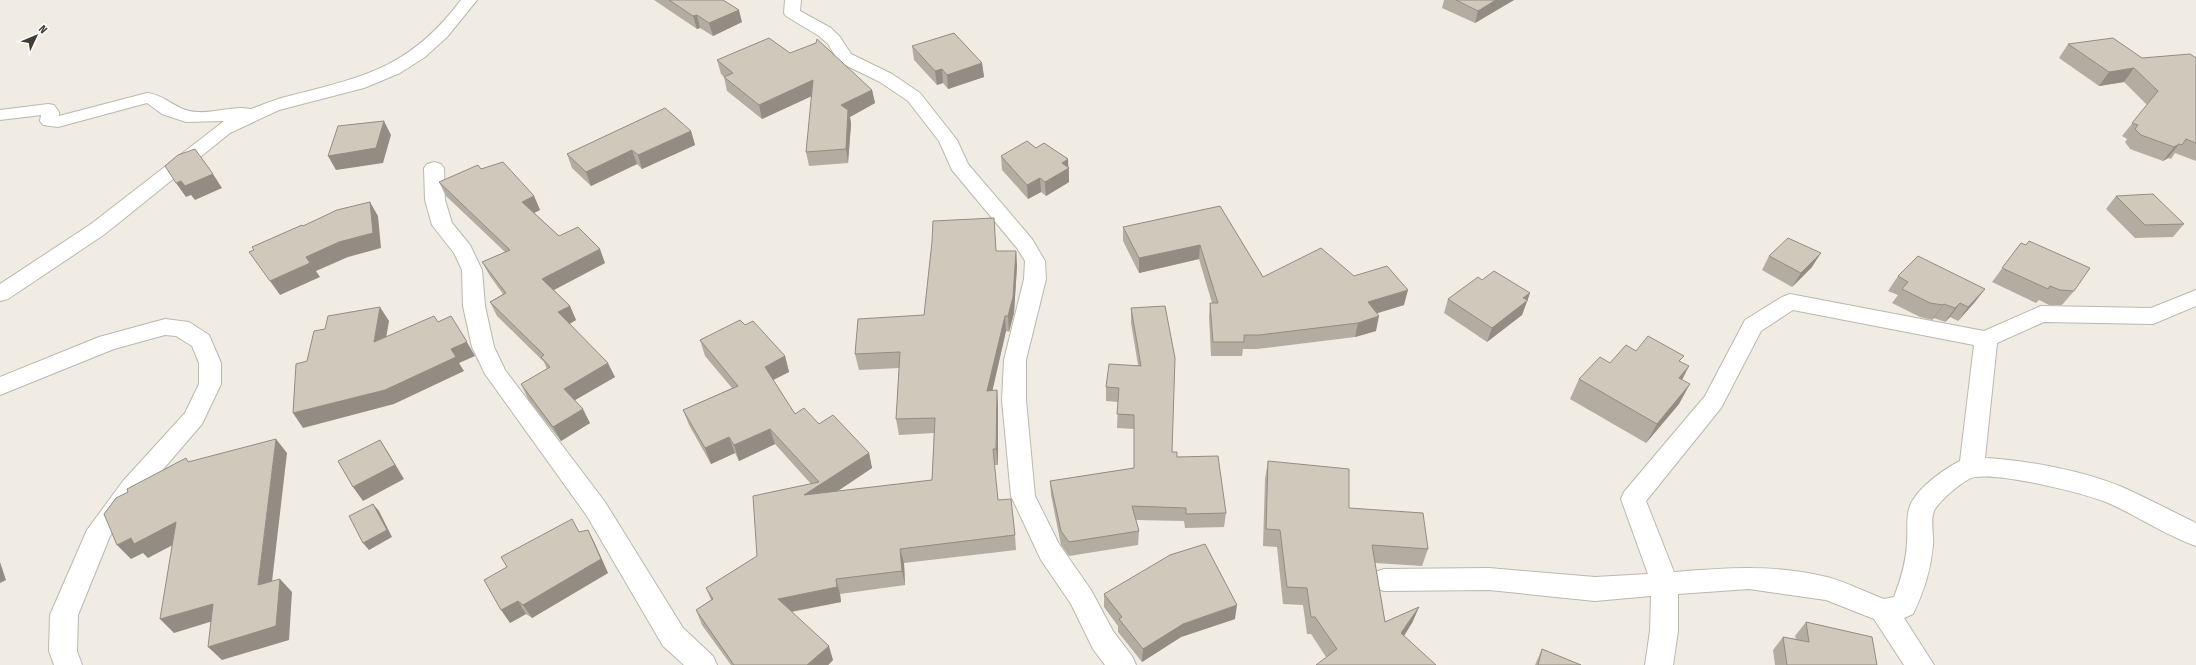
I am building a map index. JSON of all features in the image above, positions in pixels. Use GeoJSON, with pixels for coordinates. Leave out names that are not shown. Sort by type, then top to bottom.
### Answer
{"type":"FeatureCollection","features":[{"type":"Feature","properties":{"kind":"street"},"geometry":{"type":"LineString","coordinates":[[0,294],[98,229],[223,130],[288,101],[355,85],[402,65],[446,29],[469,0]]}},
{"type":"Feature","properties":{"kind":"street"},"geometry":{"type":"LineString","coordinates":[[793,0],[792,13],[825,32],[834,41],[845,58],[886,78],[914,97],[948,140],[959,166],[1025,244],[1035,261],[1035,278],[1014,360],[1014,400],[1023,496],[1050,552],[1082,598],[1088,613],[1103,640],[1122,665]]}},
{"type":"Feature","properties":{"kind":"street"},"geometry":{"type":"LineString","coordinates":[[0,115],[48,109],[50,112],[49,122],[58,122],[148,98],[152,98],[169,111],[206,118],[268,109]]}},
{"type":"Feature","properties":{"kind":"street"},"geometry":{"type":"LineString","coordinates":[[434,168],[435,200],[442,225],[463,250],[472,270],[474,306],[483,347],[496,374],[596,509],[673,636],[703,665]]}},
{"type":"Feature","properties":{"kind":"street"},"geometry":{"type":"LineString","coordinates":[[1659,665],[1664,631],[1665,583],[1633,499],[1713,402],[1753,326],[1790,302],[1986,339],[2041,314],[2153,316],[2196,298]]}},
{"type":"Feature","properties":{"kind":"street"},"geometry":{"type":"LineString","coordinates":[[0,386],[107,343],[165,327],[181,328],[201,341],[210,363],[210,384],[194,418],[132,488],[100,530],[64,615],[63,651],[68,665]]}},
{"type":"Feature","properties":{"kind":"street"},"geometry":{"type":"LineString","coordinates":[[1972,467],[1986,339]]}},
{"type":"Feature","properties":{"kind":"street"},"geometry":{"type":"LineString","coordinates":[[1384,580],[1451,578],[1490,579],[1595,589],[1749,578],[1788,582],[1827,589],[1884,611],[1904,606],[1916,573],[1920,544],[1921,509],[1933,494],[1955,475],[1972,467],[2006,469],[2064,480],[2112,494],[2196,535]]}},
{"type":"Feature","properties":{"kind":"street"},"geometry":{"type":"LineString","coordinates":[[1884,611],[1920,665]]}},
{"type":"Feature","properties":{"kind":"building"},"geometry":{"type":"Polygon","coordinates":[[[669,0],[723,0],[739,10],[709,23],[697,15],[693,16],[669,0]]]}},
{"type":"Feature","properties":{"kind":"building"},"geometry":{"type":"Polygon","coordinates":[[[1456,0],[1496,0],[1478,11],[1456,0]]]}},
{"type":"Feature","properties":{"kind":"building"},"geometry":{"type":"Polygon","coordinates":[[[954,33],[982,63],[947,75],[942,69],[935,71],[912,46],[954,33]]]}},
{"type":"Feature","properties":{"kind":"building"},"geometry":{"type":"Polygon","coordinates":[[[769,38],[790,53],[816,43],[817,39],[872,90],[841,105],[848,110],[846,149],[806,152],[813,80],[759,105],[724,77],[733,73],[717,60],[769,38]]]}},
{"type":"Feature","properties":{"kind":"building"},"geometry":{"type":"Polygon","coordinates":[[[2113,38],[2142,58],[2190,54],[2196,58],[2196,143],[2186,139],[2182,145],[2179,144],[2174,147],[2141,135],[2135,129],[2138,125],[2132,123],[2158,91],[2134,68],[2109,72],[2068,44],[2113,38]]]}},
{"type":"Feature","properties":{"kind":"building"},"geometry":{"type":"Polygon","coordinates":[[[665,108],[691,131],[638,155],[632,150],[586,172],[567,154],[665,108]]]}},
{"type":"Feature","properties":{"kind":"building"},"geometry":{"type":"Polygon","coordinates":[[[384,121],[376,148],[328,156],[338,126],[384,121]]]}},
{"type":"Feature","properties":{"kind":"building"},"geometry":{"type":"Polygon","coordinates":[[[1027,141],[1036,148],[1044,143],[1068,159],[1062,163],[1069,168],[1045,182],[1040,178],[1027,185],[1001,156],[1027,141]]]}},
{"type":"Feature","properties":{"kind":"building"},"geometry":{"type":"Polygon","coordinates":[[[195,149],[213,174],[185,186],[181,181],[176,183],[165,166],[178,155],[195,149]]]}},
{"type":"Feature","properties":{"kind":"building"},"geometry":{"type":"Polygon","coordinates":[[[503,162],[534,196],[522,202],[559,236],[578,227],[600,249],[542,279],[570,306],[558,312],[608,363],[564,389],[583,409],[553,427],[521,384],[550,367],[541,357],[544,355],[490,302],[506,293],[482,262],[510,250],[439,182],[478,165],[481,169],[503,162]]]}},
{"type":"Feature","properties":{"kind":"building"},"geometry":{"type":"Polygon","coordinates":[[[2153,194],[2184,224],[2145,225],[2116,196],[2153,194]]]}},
{"type":"Feature","properties":{"kind":"building"},"geometry":{"type":"Polygon","coordinates":[[[370,202],[373,233],[339,242],[306,257],[310,263],[270,281],[249,252],[254,250],[252,247],[337,210],[370,202]]]}},
{"type":"Feature","properties":{"kind":"building"},"geometry":{"type":"Polygon","coordinates":[[[1220,206],[1263,277],[1321,248],[1354,276],[1387,266],[1408,290],[1368,302],[1379,316],[1358,323],[1259,335],[1244,335],[1244,342],[1213,342],[1210,303],[1218,303],[1200,245],[1139,258],[1123,227],[1220,206]]]}},
{"type":"Feature","properties":{"kind":"building"},"geometry":{"type":"Polygon","coordinates":[[[994,218],[996,251],[1016,251],[1013,297],[1008,316],[1005,316],[987,391],[997,390],[996,449],[993,449],[998,500],[1011,499],[1015,535],[900,549],[902,571],[836,579],[837,587],[778,599],[829,646],[807,665],[734,665],[696,610],[713,599],[706,588],[757,556],[753,496],[819,482],[770,429],[734,445],[729,437],[705,448],[683,410],[738,386],[700,340],[740,320],[745,325],[753,321],[785,356],[765,367],[795,414],[804,408],[819,424],[833,415],[869,453],[804,495],[932,480],[935,418],[896,419],[900,352],[855,354],[858,319],[924,315],[933,221],[994,218]]]}},
{"type":"Feature","properties":{"kind":"building"},"geometry":{"type":"Polygon","coordinates":[[[1788,238],[1821,253],[1801,273],[1769,256],[1788,238]]]}},
{"type":"Feature","properties":{"kind":"building"},"geometry":{"type":"Polygon","coordinates":[[[2029,241],[2090,268],[2074,291],[2060,290],[2050,286],[2048,289],[2002,268],[2021,243],[2026,245],[2029,241]]]}},
{"type":"Feature","properties":{"kind":"building"},"geometry":{"type":"Polygon","coordinates":[[[1918,256],[1985,289],[1968,307],[1960,303],[1955,308],[1944,304],[1930,303],[1902,289],[1908,282],[1898,276],[1918,256]]]}},
{"type":"Feature","properties":{"kind":"building"},"geometry":{"type":"Polygon","coordinates":[[[1494,271],[1530,293],[1523,298],[1528,300],[1492,328],[1448,299],[1478,277],[1482,280],[1494,271]]]}},
{"type":"Feature","properties":{"kind":"building"},"geometry":{"type":"Polygon","coordinates":[[[1165,306],[1175,358],[1172,452],[1177,452],[1177,457],[1218,456],[1226,513],[1186,514],[1186,508],[1132,506],[1139,531],[1069,542],[1061,531],[1050,481],[1134,468],[1134,415],[1117,414],[1119,388],[1106,387],[1109,364],[1141,366],[1131,308],[1165,306]]]}},
{"type":"Feature","properties":{"kind":"building"},"geometry":{"type":"Polygon","coordinates":[[[380,307],[374,342],[434,316],[438,322],[451,316],[467,342],[451,349],[456,357],[385,390],[293,413],[296,364],[307,361],[314,331],[325,329],[328,316],[380,307]]]}},
{"type":"Feature","properties":{"kind":"building"},"geometry":{"type":"Polygon","coordinates":[[[1648,336],[1684,356],[1679,361],[1689,366],[1679,378],[1690,384],[1657,424],[1579,379],[1600,357],[1610,363],[1626,345],[1636,351],[1648,336]]]}},
{"type":"Feature","properties":{"kind":"building"},"geometry":{"type":"Polygon","coordinates":[[[276,439],[258,585],[280,579],[276,626],[208,647],[213,604],[160,619],[176,522],[134,544],[131,538],[117,545],[104,514],[116,498],[128,492],[127,489],[186,458],[188,462],[276,439]]]}},
{"type":"Feature","properties":{"kind":"building"},"geometry":{"type":"Polygon","coordinates":[[[380,440],[395,465],[353,487],[338,461],[380,440]]]}},
{"type":"Feature","properties":{"kind":"building"},"geometry":{"type":"Polygon","coordinates":[[[1268,461],[1349,469],[1349,508],[1423,513],[1428,549],[1372,545],[1385,622],[1419,607],[1401,633],[1436,665],[1316,665],[1337,649],[1315,617],[1311,617],[1307,588],[1287,587],[1280,530],[1266,529],[1268,461]]]}},
{"type":"Feature","properties":{"kind":"building"},"geometry":{"type":"Polygon","coordinates":[[[373,504],[387,530],[363,543],[349,516],[373,504]]]}},
{"type":"Feature","properties":{"kind":"building"},"geometry":{"type":"Polygon","coordinates":[[[572,519],[579,532],[588,530],[601,559],[523,605],[518,601],[501,610],[484,580],[507,567],[501,557],[572,519]]]}},
{"type":"Feature","properties":{"kind":"building"},"geometry":{"type":"Polygon","coordinates":[[[1205,544],[1237,605],[1183,624],[1143,649],[1119,619],[1122,617],[1104,594],[1170,555],[1205,544]]]}},
{"type":"Feature","properties":{"kind":"building"},"geometry":{"type":"Polygon","coordinates":[[[1806,622],[1872,637],[1877,665],[1787,665],[1783,637],[1809,642],[1806,622]]]}},
{"type":"Feature","properties":{"kind":"building"},"geometry":{"type":"Polygon","coordinates":[[[1542,649],[1581,665],[1538,665],[1542,649]]]}}]}
